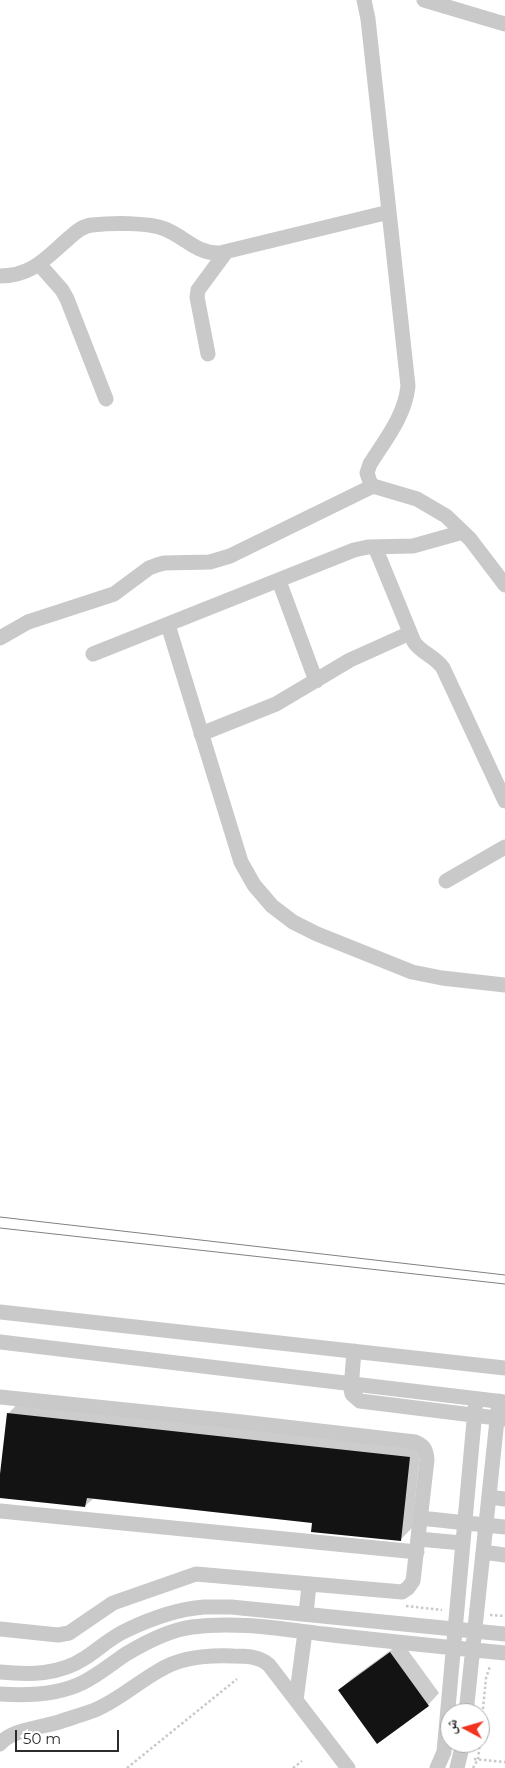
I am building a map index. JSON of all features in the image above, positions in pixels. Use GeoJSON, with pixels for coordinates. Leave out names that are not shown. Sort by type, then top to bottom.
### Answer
{"type":"FeatureCollection","features":[{"type":"Feature","properties":{"kind":"street"},"geometry":{"type":"LineString","coordinates":[[364,0],[368,19],[408,386],[402,412],[368,469],[368,478],[373,486],[417,499],[446,516],[463,532],[505,585]]}},
{"type":"Feature","properties":{"kind":"street"},"geometry":{"type":"LineString","coordinates":[[424,0],[505,24]]}},
{"type":"Feature","properties":{"kind":"street"},"geometry":{"type":"LineString","coordinates":[[0,276],[19,274],[33,269],[78,230],[91,225],[151,225],[166,229],[202,251],[214,253],[226,252],[389,212]]}},
{"type":"Feature","properties":{"kind":"street"},"geometry":{"type":"LineString","coordinates":[[208,354],[198,293],[201,284],[226,252]]}},
{"type":"Feature","properties":{"kind":"street"},"geometry":{"type":"LineString","coordinates":[[39,264],[62,290],[67,299],[106,399]]}},
{"type":"Feature","properties":{"kind":"street"},"geometry":{"type":"LineString","coordinates":[[0,638],[28,622],[114,594],[156,565],[164,563],[210,562],[230,556],[373,486]]}},
{"type":"Feature","properties":{"kind":"street"},"geometry":{"type":"LineString","coordinates":[[93,654],[354,550],[375,547],[412,546],[463,532]]}},
{"type":"Feature","properties":{"kind":"street"},"geometry":{"type":"LineString","coordinates":[[375,547],[410,633],[418,648],[437,660],[443,668],[505,801]]}},
{"type":"Feature","properties":{"kind":"street"},"geometry":{"type":"LineString","coordinates":[[279,580],[316,681]]}},
{"type":"Feature","properties":{"kind":"street"},"geometry":{"type":"LineString","coordinates":[[168,625],[241,862],[254,885],[272,906],[293,922],[398,968],[434,977],[505,985]]}},
{"type":"Feature","properties":{"kind":"street"},"geometry":{"type":"LineString","coordinates":[[201,734],[276,704],[350,660],[410,633]]}},
{"type":"Feature","properties":{"kind":"street"},"geometry":{"type":"LineString","coordinates":[[446,881],[505,847]]}},
{"type":"Feature","properties":{"kind":"street"},"geometry":{"type":"LineString","coordinates":[[0,1312],[505,1368]]}},
{"type":"Feature","properties":{"kind":"street"},"geometry":{"type":"LineString","coordinates":[[0,1342],[502,1402],[489,1497],[467,1703]]}},
{"type":"Feature","properties":{"kind":"street"},"geometry":{"type":"LineString","coordinates":[[354,1352],[352,1394],[360,1401],[501,1418]]}},
{"type":"Feature","properties":{"kind":"street"},"geometry":{"type":"LineString","coordinates":[[0,1397],[214,1418],[415,1442],[422,1445],[426,1451],[427,1460],[414,1580],[402,1592],[196,1574],[113,1603],[69,1633],[58,1635],[0,1629]]}},
{"type":"Feature","properties":{"kind":"street"},"geometry":{"type":"LineString","coordinates":[[436,1768],[444,1752],[476,1399]]}},
{"type":"Feature","properties":{"kind":"street"},"geometry":{"type":"LineString","coordinates":[[489,1497],[505,1499]]}},
{"type":"Feature","properties":{"kind":"street"},"geometry":{"type":"LineString","coordinates":[[0,1511],[417,1545],[462,1543]]}},
{"type":"Feature","properties":{"kind":"street"},"geometry":{"type":"LineString","coordinates":[[420,1518],[505,1527]]}},
{"type":"Feature","properties":{"kind":"street"},"geometry":{"type":"LineString","coordinates":[[483,1552],[505,1554]]}},
{"type":"Feature","properties":{"kind":"street"},"geometry":{"type":"LineString","coordinates":[[306,1614],[309,1584]]}},
{"type":"Feature","properties":{"kind":"street"},"geometry":{"type":"LineString","coordinates":[[0,1672],[25,1674],[48,1673],[59,1670],[85,1658],[125,1630],[153,1619],[202,1607],[231,1607],[505,1634]]}},
{"type":"Feature","properties":{"kind":"street"},"geometry":{"type":"LineString","coordinates":[[0,1694],[36,1694],[80,1684],[104,1671],[125,1655],[165,1634],[191,1627],[219,1625],[305,1632],[473,1650],[499,1658]]}},
{"type":"Feature","properties":{"kind":"street"},"geometry":{"type":"LineString","coordinates":[[296,1700],[305,1632]]}},
{"type":"Feature","properties":{"kind":"street"},"geometry":{"type":"LineString","coordinates":[[0,1744],[18,1733],[58,1723],[97,1709],[116,1699],[160,1669],[176,1662],[218,1655],[250,1656],[264,1661],[348,1768]]}},
{"type":"Feature","properties":{"kind":"street"},"geometry":{"type":"LineString","coordinates":[[59,1670],[67,1688]]}},
{"type":"Feature","properties":{"kind":"path"},"geometry":{"type":"LineString","coordinates":[[484,1703],[487,1673],[499,1658]]}},
{"type":"Feature","properties":{"kind":"path"},"geometry":{"type":"LineString","coordinates":[[127,1768],[238,1679]]}},
{"type":"Feature","properties":{"kind":"path"},"geometry":{"type":"LineString","coordinates":[[473,1768],[479,1753]]}},
{"type":"Feature","properties":{"kind":"path"},"geometry":{"type":"LineString","coordinates":[[460,1756],[505,1762]]}},
{"type":"Feature","properties":{"kind":"path"},"geometry":{"type":"LineString","coordinates":[[294,1768],[302,1761]]}},
{"type":"Feature","properties":{"kind":"building"},"geometry":{"type":"Polygon","coordinates":[[[7,1413],[410,1457],[401,1541],[311,1532],[312,1523],[87,1498],[85,1507],[0,1498],[0,1474],[7,1413]]]}},
{"type":"Feature","properties":{"kind":"building"},"geometry":{"type":"Polygon","coordinates":[[[390,1652],[429,1706],[377,1744],[338,1690],[390,1652]]]}},
{"type":"Feature","properties":{"kind":"tram line"},"geometry":{"type":"LineString","coordinates":[[0,1217],[505,1275]]}},
{"type":"Feature","properties":{"kind":"tram line"},"geometry":{"type":"LineString","coordinates":[[0,1228],[505,1284]]}}]}
